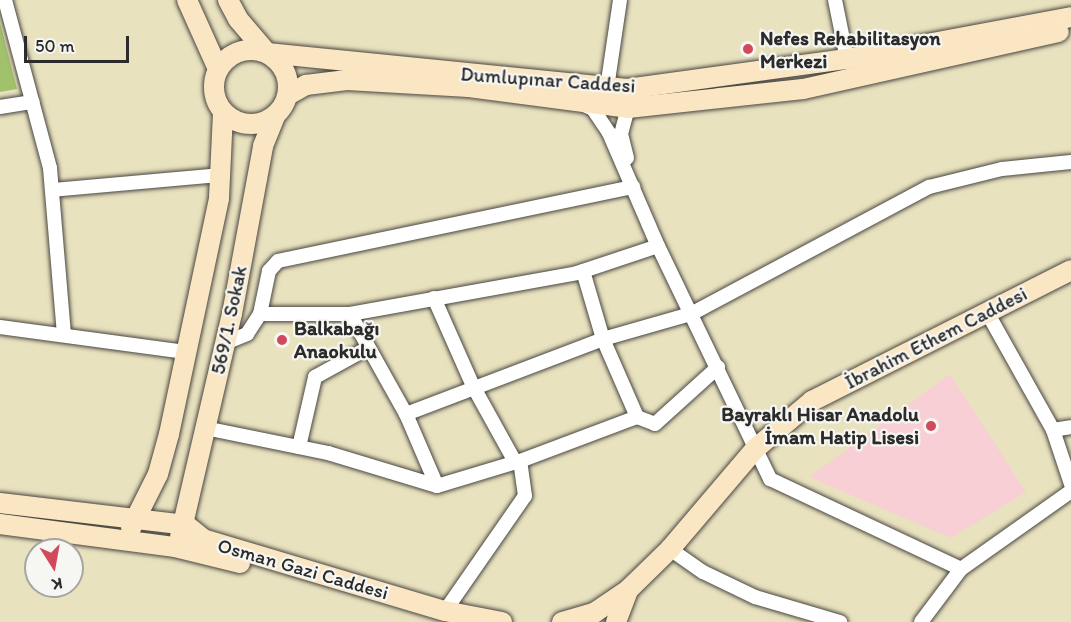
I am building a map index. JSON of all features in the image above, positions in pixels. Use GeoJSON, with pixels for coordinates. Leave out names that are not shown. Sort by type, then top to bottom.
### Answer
{"type":"FeatureCollection","features":[{"type":"Feature","properties":{"kind":"main road"},"geometry":{"type":"LineString","coordinates":[[187,0],[218,69]]}},
{"type":"Feature","properties":{"kind":"main road"},"geometry":{"type":"LineString","coordinates":[[228,0],[238,19],[285,70],[288,95],[275,116],[254,124],[231,119],[223,112],[213,91],[218,69],[234,53],[256,50],[267,53]]}},
{"type":"Feature","properties":{"kind":"main road","name":"Dumlupınar Caddesi"},"geometry":{"type":"LineString","coordinates":[[267,53],[607,88],[688,83],[847,58],[1071,17]]}},
{"type":"Feature","properties":{"kind":"main road","name":"Dumlupınar Caddesi"},"geometry":{"type":"LineString","coordinates":[[288,95],[313,83],[347,80],[469,87],[628,108],[803,89],[1071,30]]}},
{"type":"Feature","properties":{"kind":"main road","name":"569/1. Sokak"},"geometry":{"type":"LineString","coordinates":[[128,542],[134,517],[158,474],[185,352],[219,198],[223,112]]}},
{"type":"Feature","properties":{"kind":"main road","name":"569/1. Sokak"},"geometry":{"type":"LineString","coordinates":[[175,547],[186,525],[225,343],[263,147],[275,116]]}},
{"type":"Feature","properties":{"kind":"main road","name":"İbrahim Ethem Caddesi"},"geometry":{"type":"LineString","coordinates":[[562,622],[597,619],[670,549],[755,449],[812,401],[988,314],[1071,270]]}},
{"type":"Feature","properties":{"kind":"main road","name":"Osman Gazi Caddesi"},"geometry":{"type":"LineString","coordinates":[[0,503],[51,512],[134,517],[186,525],[203,539],[441,616]]}},
{"type":"Feature","properties":{"kind":"main road","name":"Osman Gazi Caddesi"},"geometry":{"type":"LineString","coordinates":[[0,524],[175,547],[441,616],[502,622]]}},
{"type":"Feature","properties":{"kind":"main road","name":"İbrahim Ethem Caddesi"},"geometry":{"type":"LineString","coordinates":[[616,622],[628,590]]}},
{"type":"Feature","properties":{"kind":"street"},"geometry":{"type":"LineString","coordinates":[[5,0],[33,102],[52,190],[64,334]]}},
{"type":"Feature","properties":{"kind":"street"},"geometry":{"type":"LineString","coordinates":[[607,88],[620,0]]}},
{"type":"Feature","properties":{"kind":"street"},"geometry":{"type":"LineString","coordinates":[[835,0],[847,58]]}},
{"type":"Feature","properties":{"kind":"street"},"geometry":{"type":"LineString","coordinates":[[0,107],[33,102]]}},
{"type":"Feature","properties":{"kind":"street"},"geometry":{"type":"LineString","coordinates":[[577,102],[600,118],[658,246],[770,479],[961,569]]}},
{"type":"Feature","properties":{"kind":"street"},"geometry":{"type":"LineString","coordinates":[[628,108],[621,134],[633,187]]}},
{"type":"Feature","properties":{"kind":"street"},"geometry":{"type":"LineString","coordinates":[[406,414],[473,386],[603,339],[691,314],[929,186],[1002,169],[1071,162]]}},
{"type":"Feature","properties":{"kind":"street"},"geometry":{"type":"LineString","coordinates":[[52,190],[220,175]]}},
{"type":"Feature","properties":{"kind":"street"},"geometry":{"type":"LineString","coordinates":[[225,343],[247,334],[260,314],[269,271],[278,261],[633,187]]}},
{"type":"Feature","properties":{"kind":"street"},"geometry":{"type":"LineString","coordinates":[[260,314],[350,314],[584,271],[658,246]]}},
{"type":"Feature","properties":{"kind":"street"},"geometry":{"type":"LineString","coordinates":[[584,271],[603,339],[637,417]]}},
{"type":"Feature","properties":{"kind":"street"},"geometry":{"type":"LineString","coordinates":[[434,298],[473,386],[517,461],[525,496],[441,616]]}},
{"type":"Feature","properties":{"kind":"street"},"geometry":{"type":"LineString","coordinates":[[350,314],[406,414],[437,486]]}},
{"type":"Feature","properties":{"kind":"street"},"geometry":{"type":"LineString","coordinates":[[988,314],[1053,430],[1071,483]]}},
{"type":"Feature","properties":{"kind":"street"},"geometry":{"type":"LineString","coordinates":[[0,327],[185,352]]}},
{"type":"Feature","properties":{"kind":"street"},"geometry":{"type":"LineString","coordinates":[[299,447],[315,377],[368,348]]}},
{"type":"Feature","properties":{"kind":"street"},"geometry":{"type":"LineString","coordinates":[[206,428],[299,447],[437,486],[517,461],[637,417],[655,424],[718,367]]}},
{"type":"Feature","properties":{"kind":"street"},"geometry":{"type":"LineString","coordinates":[[1053,430],[1071,427]]}},
{"type":"Feature","properties":{"kind":"street"},"geometry":{"type":"LineString","coordinates":[[921,622],[961,569],[1071,491]]}},
{"type":"Feature","properties":{"kind":"street"},"geometry":{"type":"LineString","coordinates":[[670,549],[703,572],[755,597],[824,614],[840,622]]}},
{"type":"Feature","properties":{"kind":"shaded area","name":"Bayraklı Hisar Anadolu İmam Hatip Lisesi"},"geometry":{"type":"Polygon","coordinates":[[[950,374],[1026,492],[951,538],[809,477],[950,374]]]}},
{"type":"Feature","properties":{"kind":"green space"},"geometry":{"type":"Polygon","coordinates":[[[0,23],[17,89],[0,92],[0,23]]]}},
{"type":"Feature","properties":{"kind":"place","name":"Nefes Rehabilitasyon Merkezi"},"geometry":{"type":"Point","coordinates":[748,49]}},
{"type":"Feature","properties":{"kind":"place","name":"Balkabağı Anaokulu"},"geometry":{"type":"Point","coordinates":[282,340]}},
{"type":"Feature","properties":{"kind":"place","name":"Bayraklı Hisar Anadolu İmam Hatip Lisesi"},"geometry":{"type":"Point","coordinates":[931,426]}}]}
